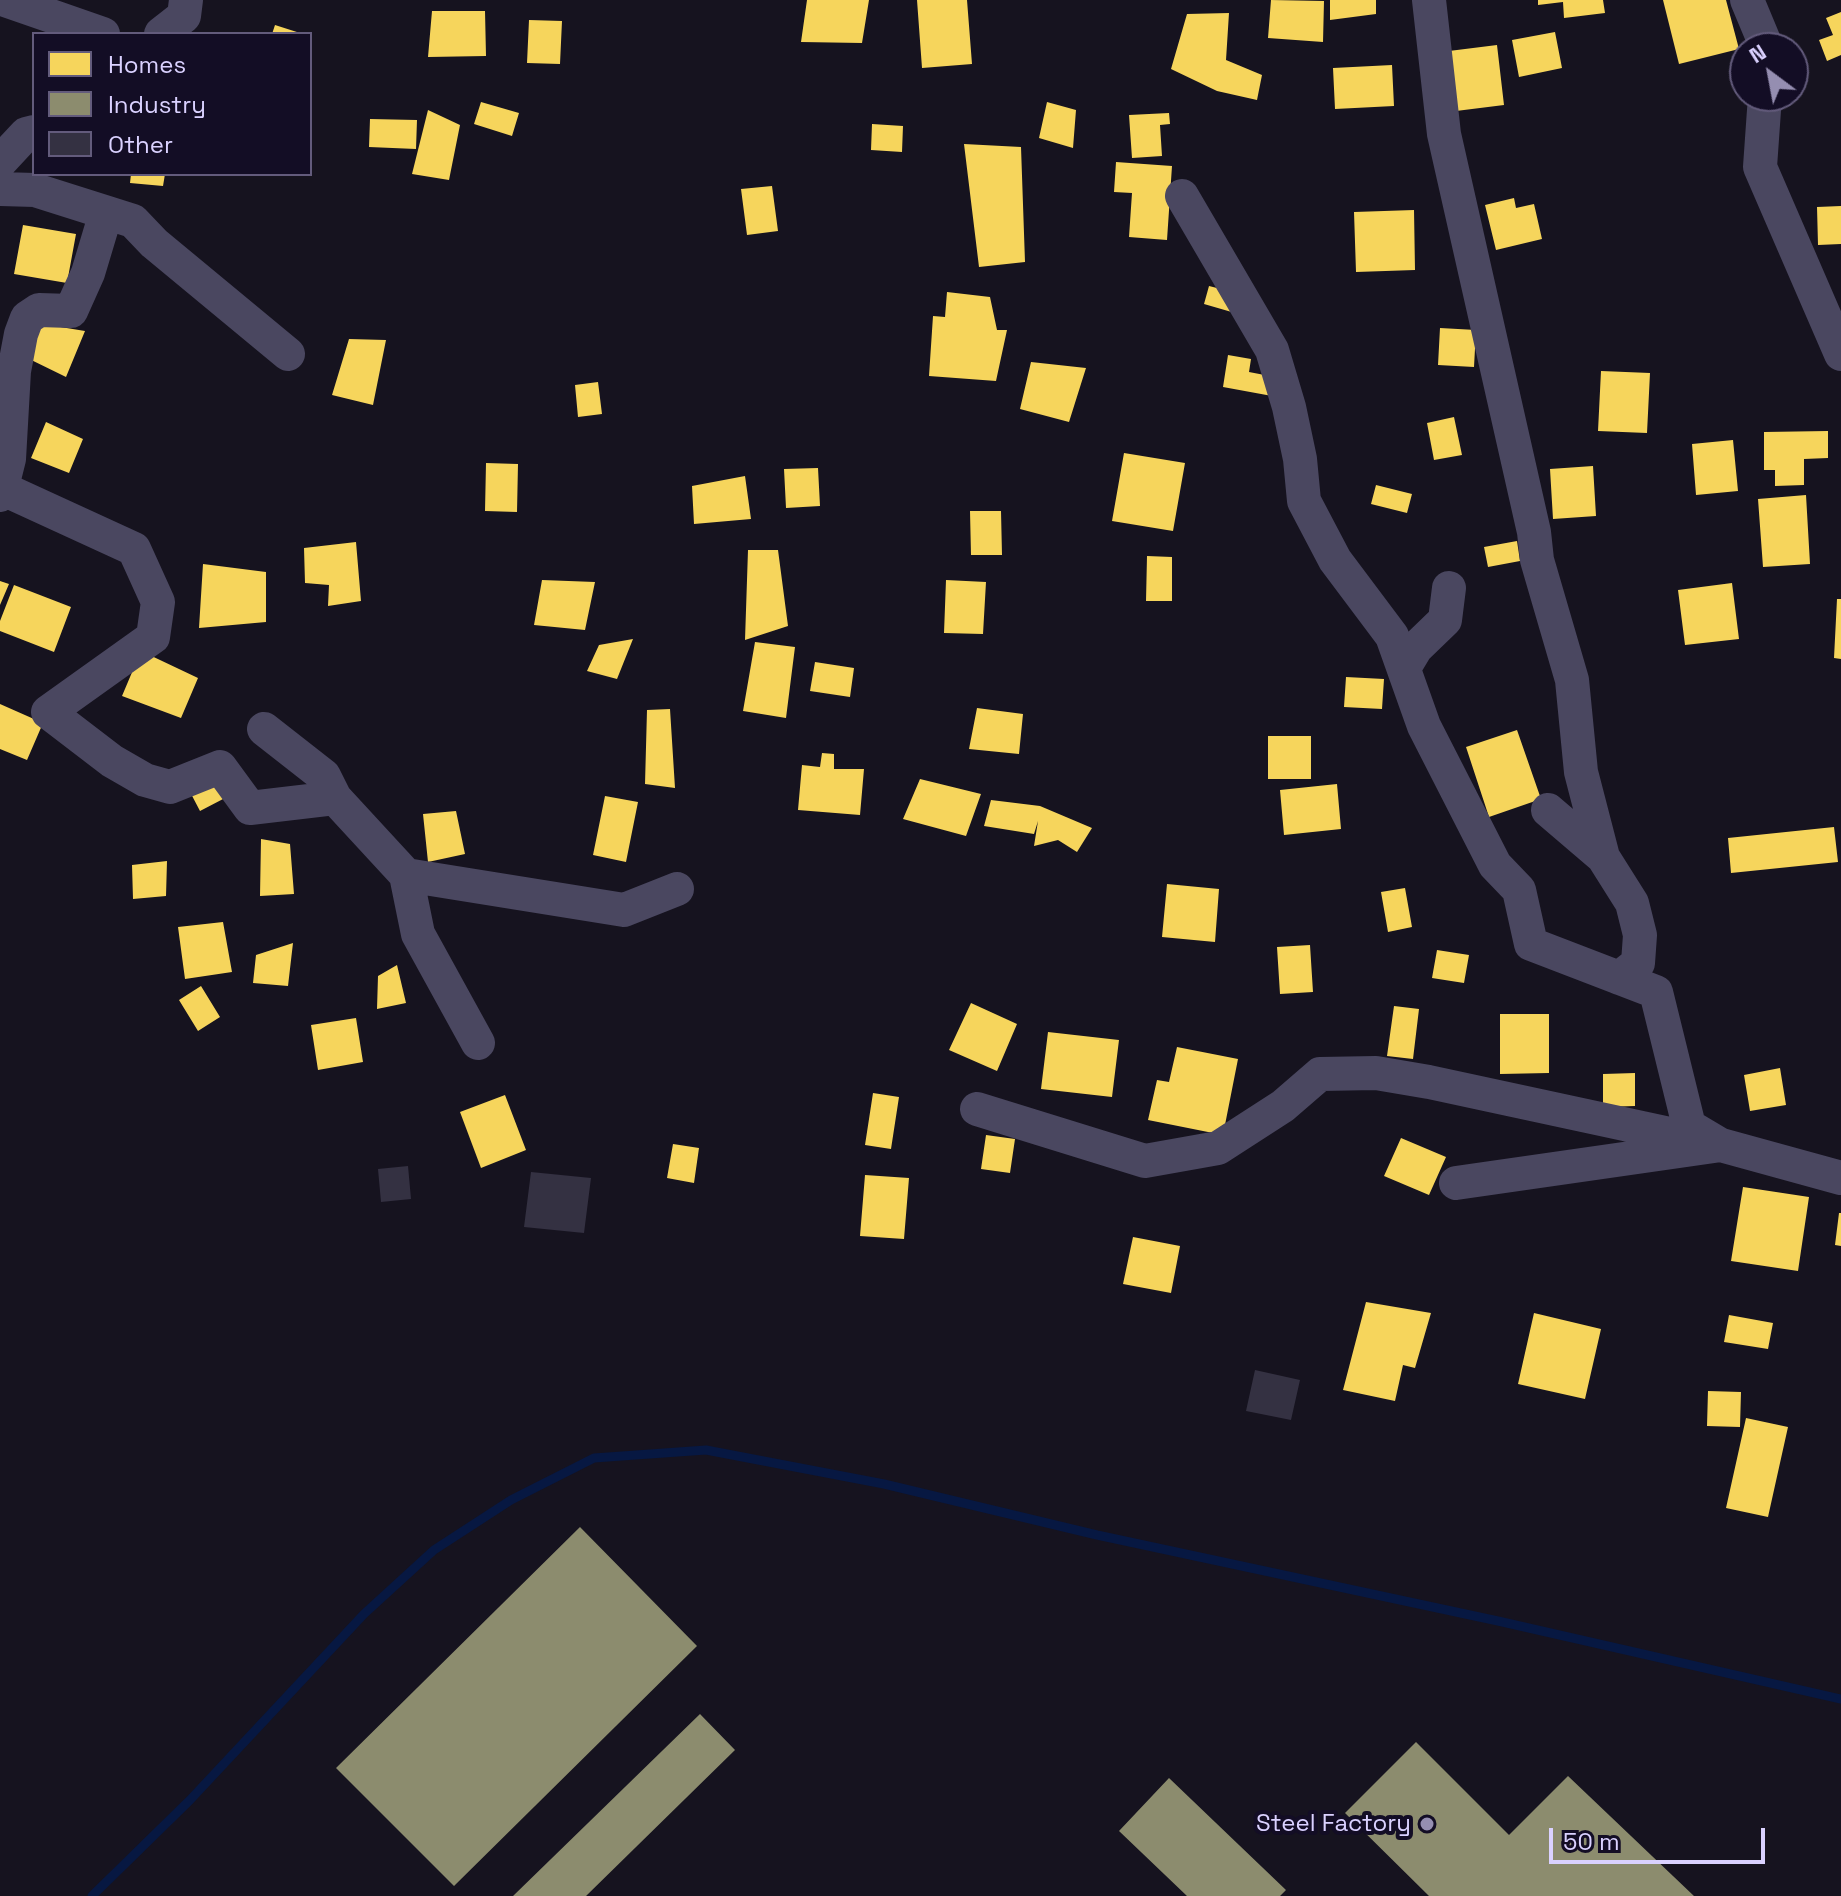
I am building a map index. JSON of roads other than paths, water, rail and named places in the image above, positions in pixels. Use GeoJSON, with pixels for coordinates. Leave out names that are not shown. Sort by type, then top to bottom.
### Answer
{"type":"FeatureCollection","features":[{"type":"Feature","properties":{"kind":"street"},"geometry":{"type":"LineString","coordinates":[[5,0],[97,32]]}},
{"type":"Feature","properties":{"kind":"street"},"geometry":{"type":"LineString","coordinates":[[164,32],[184,16],[186,0]]}},
{"type":"Feature","properties":{"kind":"street"},"geometry":{"type":"LineString","coordinates":[[1429,0],[1444,134],[1534,532],[1537,560],[1572,680],[1581,772],[1603,857]]}},
{"type":"Feature","properties":{"kind":"street"},"geometry":{"type":"LineString","coordinates":[[1747,0],[1760,32]]}},
{"type":"Feature","properties":{"kind":"street"},"geometry":{"type":"LineString","coordinates":[[1764,112],[1760,167],[1841,354]]}},
{"type":"Feature","properties":{"kind":"street"},"geometry":{"type":"LineString","coordinates":[[0,162],[26,134],[32,132]]}},
{"type":"Feature","properties":{"kind":"street"},"geometry":{"type":"LineString","coordinates":[[0,189],[35,190],[133,221],[154,243],[288,354]]}},
{"type":"Feature","properties":{"kind":"street"},"geometry":{"type":"LineString","coordinates":[[1182,196],[1272,350],[1298,446],[1304,501],[1335,560],[1392,636],[1424,726],[1495,865],[1519,890],[1531,944],[1656,992],[1689,1126],[1721,1145]]}},
{"type":"Feature","properties":{"kind":"street"},"geometry":{"type":"LineString","coordinates":[[106,213],[88,273],[71,311],[39,310],[27,318],[14,371],[9,459],[1,492],[134,549],[158,602],[153,637],[48,712],[112,761],[145,780],[170,787],[220,767],[250,808],[335,798]]}},
{"type":"Feature","properties":{"kind":"street"},"geometry":{"type":"LineString","coordinates":[[1404,668],[1416,648],[1445,620],[1449,588]]}},
{"type":"Feature","properties":{"kind":"street"},"geometry":{"type":"LineString","coordinates":[[264,729],[324,776],[335,798],[406,875],[418,934],[478,1043]]}},
{"type":"Feature","properties":{"kind":"street"},"geometry":{"type":"LineString","coordinates":[[1548,810],[1603,857],[1632,903],[1640,935],[1638,963],[1619,978]]}},
{"type":"Feature","properties":{"kind":"street"},"geometry":{"type":"LineString","coordinates":[[406,875],[624,910],[677,889]]}},
{"type":"Feature","properties":{"kind":"street"},"geometry":{"type":"LineString","coordinates":[[977,1109],[1145,1161],[1218,1148],[1283,1106],[1320,1074],[1376,1073],[1721,1145],[1841,1178]]}},
{"type":"Feature","properties":{"kind":"street"},"geometry":{"type":"LineString","coordinates":[[1456,1183],[1721,1145]]}},
{"type":"Feature","properties":{"kind":"waterway"},"geometry":{"type":"LineString","coordinates":[[92,1896],[190,1800],[364,1614],[434,1550],[511,1500],[594,1458],[706,1450],[884,1484],[1097,1535],[1841,1699]]}},
{"type":"Feature","properties":{"kind":"place","name":"Steel Factory"},"geometry":{"type":"Point","coordinates":[1427,1824]}}]}
